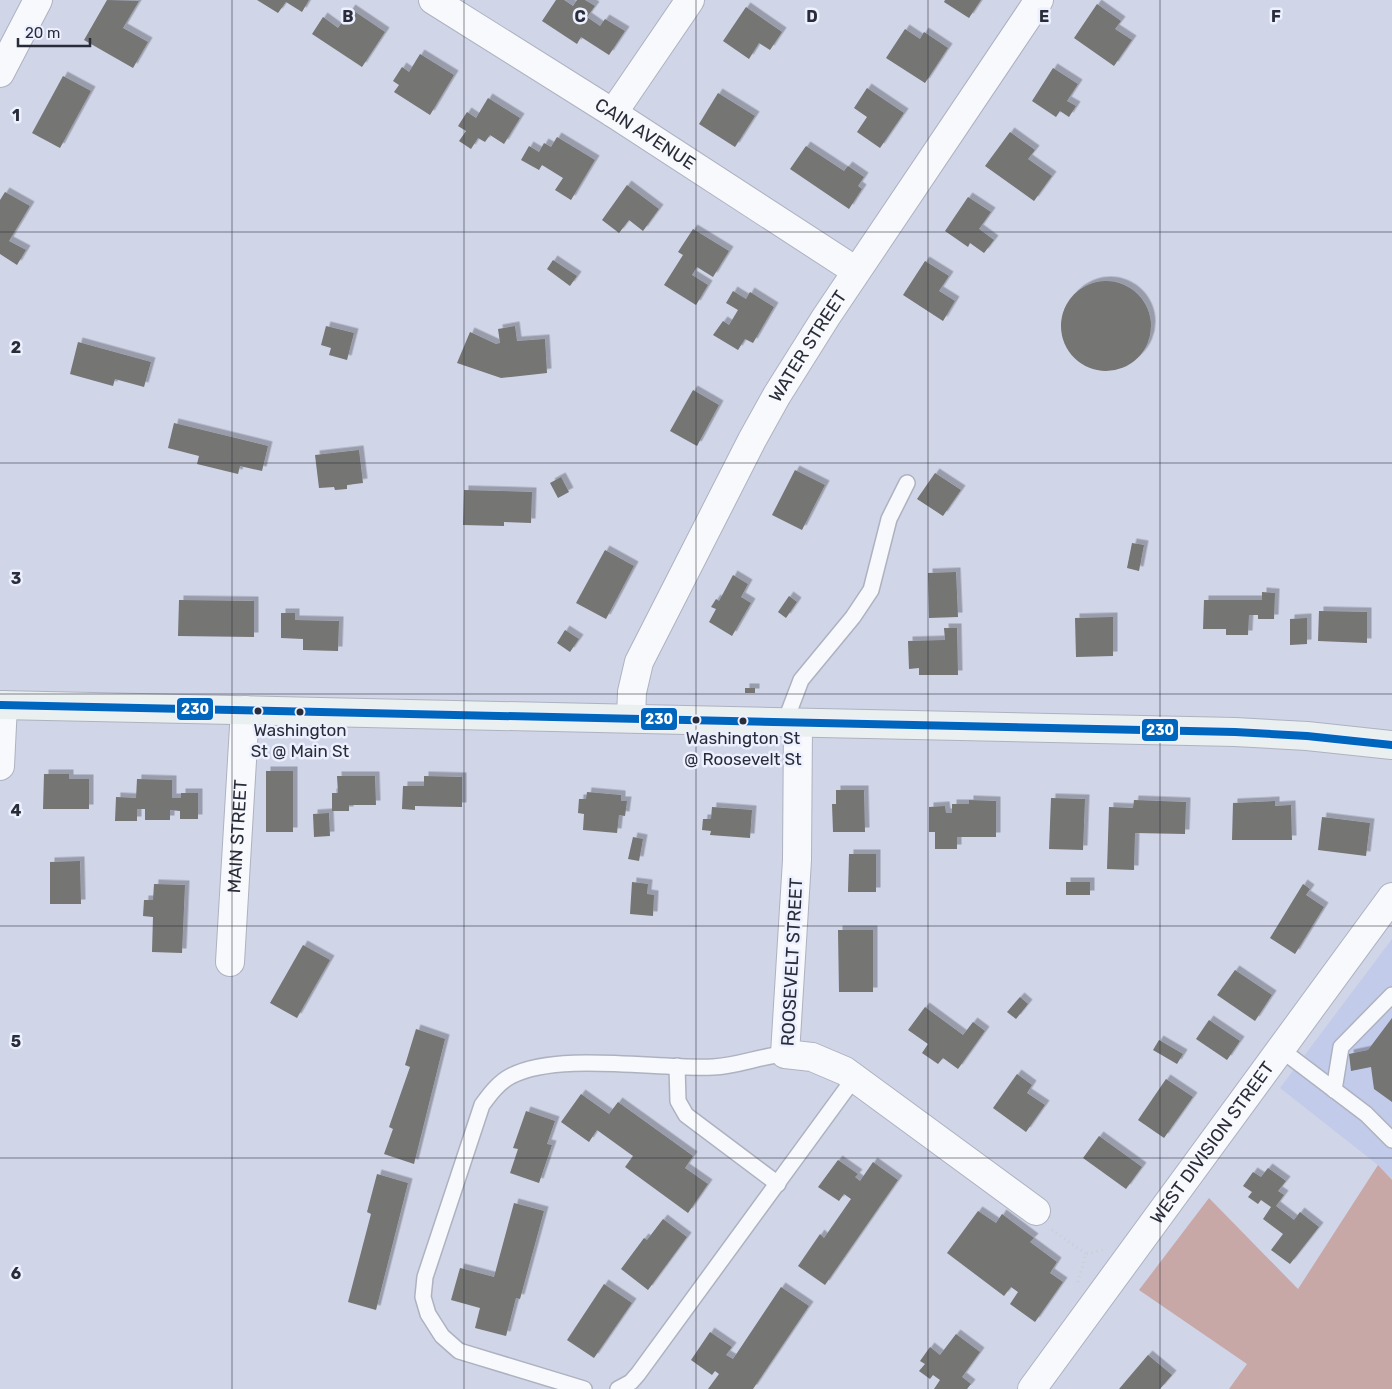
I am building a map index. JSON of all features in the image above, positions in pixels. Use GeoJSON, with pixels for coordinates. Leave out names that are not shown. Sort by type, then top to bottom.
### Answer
{"type":"FeatureCollection","features":[{"type":"Feature","properties":{"kind":"main road"},"geometry":{"type":"LineString","coordinates":[[2,705],[1235,732],[1307,736],[1392,745]]}},
{"type":"Feature","properties":{"kind":"street"},"geometry":{"type":"LineString","coordinates":[[0,73],[38,0]]}},
{"type":"Feature","properties":{"kind":"street","name":"CAIN AVENUE"},"geometry":{"type":"LineString","coordinates":[[433,0],[613,113],[856,272]]}},
{"type":"Feature","properties":{"kind":"street"},"geometry":{"type":"LineString","coordinates":[[613,113],[690,0]]}},
{"type":"Feature","properties":{"kind":"street","name":"WATER STREET"},"geometry":{"type":"LineString","coordinates":[[631,718],[634,678],[645,648],[764,417],[856,272],[1039,0]]}},
{"type":"Feature","properties":{"kind":"street"},"geometry":{"type":"LineString","coordinates":[[0,766],[2,705]]}},
{"type":"Feature","properties":{"kind":"street","name":"MAIN STREET"},"geometry":{"type":"LineString","coordinates":[[230,962],[244,710]]}},
{"type":"Feature","properties":{"kind":"street","name":"ROOSEVELT STREET"},"geometry":{"type":"LineString","coordinates":[[791,723],[797,860],[785,1054],[823,1060],[855,1077],[1036,1211]]}},
{"type":"Feature","properties":{"kind":"street","name":"WEST DIVISION STREET"},"geometry":{"type":"LineString","coordinates":[[1032,1389],[1279,1048],[1392,897]]}},
{"type":"Feature","properties":{"kind":"lane"},"geometry":{"type":"LineString","coordinates":[[791,723],[801,680],[853,617],[871,590],[889,519],[907,483]]}},
{"type":"Feature","properties":{"kind":"lane"},"geometry":{"type":"LineString","coordinates":[[1334,1090],[1341,1047],[1392,995]]}},
{"type":"Feature","properties":{"kind":"lane"},"geometry":{"type":"LineString","coordinates":[[1279,1048],[1366,1114],[1392,1140]]}},
{"type":"Feature","properties":{"kind":"lane"},"geometry":{"type":"LineString","coordinates":[[584,1389],[459,1350],[442,1336],[428,1314],[423,1297],[425,1277],[478,1114],[488,1097],[502,1082],[518,1072],[558,1065],[723,1067],[785,1054]]}},
{"type":"Feature","properties":{"kind":"lane"},"geometry":{"type":"LineString","coordinates":[[677,1066],[678,1101],[686,1115],[778,1184]]}},
{"type":"Feature","properties":{"kind":"lane"},"geometry":{"type":"LineString","coordinates":[[618,1389],[631,1382],[638,1374],[855,1077]]}},
{"type":"Feature","properties":{"kind":"path"},"geometry":{"type":"LineString","coordinates":[[1036,1211],[1045,1225],[1086,1254]]}},
{"type":"Feature","properties":{"kind":"shaded area"},"geometry":{"type":"Polygon","coordinates":[[[1392,939],[1392,1180],[1378,1165],[1280,1088],[1392,939]]]}},
{"type":"Feature","properties":{"kind":"shaded area"},"geometry":{"type":"Polygon","coordinates":[[[1378,1165],[1392,1180],[1392,1389],[1229,1389],[1247,1364],[1139,1290],[1209,1198],[1298,1289],[1378,1165]]]}},
{"type":"Feature","properties":{"kind":"building"},"geometry":{"type":"Polygon","coordinates":[[[107,0],[139,1],[123,28],[148,42],[133,68],[84,40],[107,0]]]}},
{"type":"Feature","properties":{"kind":"building"},"geometry":{"type":"Polygon","coordinates":[[[257,0],[309,0],[302,12],[286,2],[278,13],[257,0]]]}},
{"type":"Feature","properties":{"kind":"building"},"geometry":{"type":"Polygon","coordinates":[[[556,0],[564,0],[573,6],[577,0],[585,0],[595,6],[587,17],[600,26],[605,19],[625,31],[609,55],[581,37],[577,44],[542,21],[556,0]]]}},
{"type":"Feature","properties":{"kind":"building"},"geometry":{"type":"Polygon","coordinates":[[[945,0],[981,0],[969,18],[944,2],[945,0]]]}},
{"type":"Feature","properties":{"kind":"building"},"geometry":{"type":"Polygon","coordinates":[[[1097,4],[1121,21],[1115,29],[1132,40],[1114,66],[1074,38],[1097,4]]]}},
{"type":"Feature","properties":{"kind":"building"},"geometry":{"type":"Polygon","coordinates":[[[746,7],[782,32],[770,50],[759,43],[749,59],[723,41],[746,7]]]}},
{"type":"Feature","properties":{"kind":"building"},"geometry":{"type":"Polygon","coordinates":[[[351,9],[385,32],[362,67],[312,34],[323,17],[338,28],[351,9]]]}},
{"type":"Feature","properties":{"kind":"building"},"geometry":{"type":"Polygon","coordinates":[[[905,29],[920,39],[924,32],[948,48],[925,83],[886,58],[905,29]]]}},
{"type":"Feature","properties":{"kind":"building"},"geometry":{"type":"Polygon","coordinates":[[[420,54],[454,75],[430,115],[394,92],[399,85],[393,81],[402,67],[409,72],[420,54]]]}},
{"type":"Feature","properties":{"kind":"building"},"geometry":{"type":"Polygon","coordinates":[[[1053,68],[1078,84],[1067,101],[1076,106],[1069,117],[1060,111],[1056,117],[1032,101],[1053,68]]]}},
{"type":"Feature","properties":{"kind":"building"},"geometry":{"type":"Polygon","coordinates":[[[63,76],[91,91],[60,148],[32,133],[63,76]]]}},
{"type":"Feature","properties":{"kind":"building"},"geometry":{"type":"Polygon","coordinates":[[[867,88],[904,113],[880,148],[857,132],[867,117],[854,108],[867,88]]]}},
{"type":"Feature","properties":{"kind":"building"},"geometry":{"type":"Polygon","coordinates":[[[718,93],[755,116],[735,147],[699,124],[718,93]]]}},
{"type":"Feature","properties":{"kind":"building"},"geometry":{"type":"Polygon","coordinates":[[[488,98],[520,118],[504,144],[490,135],[485,142],[478,138],[471,149],[459,141],[466,131],[458,126],[467,112],[476,118],[488,98]]]}},
{"type":"Feature","properties":{"kind":"building"},"geometry":{"type":"Polygon","coordinates":[[[1010,132],[1035,150],[1028,159],[1052,176],[1034,201],[985,166],[1010,132]]]}},
{"type":"Feature","properties":{"kind":"building"},"geometry":{"type":"Polygon","coordinates":[[[557,137],[595,160],[571,200],[555,190],[563,178],[542,165],[539,170],[521,160],[529,146],[539,152],[544,143],[551,147],[557,137]]]}},
{"type":"Feature","properties":{"kind":"building"},"geometry":{"type":"Polygon","coordinates":[[[806,146],[844,171],[848,166],[864,177],[858,186],[862,189],[849,209],[790,169],[806,146]]]}},
{"type":"Feature","properties":{"kind":"building"},"geometry":{"type":"Polygon","coordinates":[[[627,185],[659,209],[643,231],[629,220],[619,233],[602,220],[627,185]]]}},
{"type":"Feature","properties":{"kind":"building"},"geometry":{"type":"Polygon","coordinates":[[[5,192],[30,206],[9,241],[26,250],[17,265],[0,254],[0,200],[5,192]]]}},
{"type":"Feature","properties":{"kind":"building"},"geometry":{"type":"Polygon","coordinates":[[[968,197],[991,212],[979,229],[994,240],[984,253],[970,243],[968,247],[945,231],[968,197]]]}},
{"type":"Feature","properties":{"kind":"building"},"geometry":{"type":"Polygon","coordinates":[[[693,229],[729,251],[713,277],[697,267],[692,275],[708,285],[696,305],[664,285],[683,255],[678,252],[693,229]]]}},
{"type":"Feature","properties":{"kind":"building"},"geometry":{"type":"Polygon","coordinates":[[[553,260],[577,276],[570,286],[547,269],[553,260]]]}},
{"type":"Feature","properties":{"kind":"building"},"geometry":{"type":"Polygon","coordinates":[[[925,261],[949,276],[939,291],[955,301],[943,321],[903,295],[925,261]]]}},
{"type":"Feature","properties":{"kind":"building"},"geometry":{"type":"Polygon","coordinates":[[[1106,281],[1123,284],[1138,294],[1148,309],[1151,326],[1148,343],[1138,358],[1123,368],[1106,371],[1089,368],[1074,358],[1064,343],[1061,326],[1064,309],[1074,294],[1089,284],[1106,281]]]}},
{"type":"Feature","properties":{"kind":"building"},"geometry":{"type":"Polygon","coordinates":[[[733,291],[746,299],[750,292],[774,307],[753,343],[745,339],[738,350],[713,335],[723,321],[729,325],[738,310],[726,303],[733,291]]]}},
{"type":"Feature","properties":{"kind":"building"},"geometry":{"type":"Polygon","coordinates":[[[326,326],[354,333],[347,360],[329,355],[331,348],[321,345],[326,326]]]}},
{"type":"Feature","properties":{"kind":"building"},"geometry":{"type":"Polygon","coordinates":[[[515,326],[517,341],[545,339],[547,373],[501,378],[457,363],[470,332],[496,344],[500,343],[498,329],[515,326]]]}},
{"type":"Feature","properties":{"kind":"building"},"geometry":{"type":"Polygon","coordinates":[[[78,342],[151,362],[144,387],[115,379],[113,386],[70,374],[78,342]]]}},
{"type":"Feature","properties":{"kind":"building"},"geometry":{"type":"Polygon","coordinates":[[[693,390],[719,405],[697,446],[670,431],[693,390]]]}},
{"type":"Feature","properties":{"kind":"building"},"geometry":{"type":"Polygon","coordinates":[[[174,423],[268,446],[262,471],[240,466],[238,474],[197,464],[199,456],[168,448],[174,423]]]}},
{"type":"Feature","properties":{"kind":"building"},"geometry":{"type":"Polygon","coordinates":[[[359,450],[363,483],[347,485],[347,489],[335,490],[334,487],[319,488],[315,455],[359,450]]]}},
{"type":"Feature","properties":{"kind":"building"},"geometry":{"type":"Polygon","coordinates":[[[795,470],[825,485],[802,530],[772,515],[795,470]]]}},
{"type":"Feature","properties":{"kind":"building"},"geometry":{"type":"Polygon","coordinates":[[[935,473],[961,490],[943,516],[917,499],[935,473]]]}},
{"type":"Feature","properties":{"kind":"building"},"geometry":{"type":"Polygon","coordinates":[[[561,477],[569,492],[558,498],[550,483],[561,477]]]}},
{"type":"Feature","properties":{"kind":"building"},"geometry":{"type":"Polygon","coordinates":[[[464,490],[532,492],[531,523],[504,522],[504,526],[463,525],[464,490]]]}},
{"type":"Feature","properties":{"kind":"building"},"geometry":{"type":"Polygon","coordinates":[[[1132,543],[1144,545],[1139,571],[1127,568],[1132,543]]]}},
{"type":"Feature","properties":{"kind":"building"},"geometry":{"type":"Polygon","coordinates":[[[605,550],[634,566],[606,619],[576,603],[605,550]]]}},
{"type":"Feature","properties":{"kind":"building"},"geometry":{"type":"Polygon","coordinates":[[[956,572],[958,617],[929,618],[928,573],[956,572]]]}},
{"type":"Feature","properties":{"kind":"building"},"geometry":{"type":"Polygon","coordinates":[[[733,575],[748,584],[741,597],[751,603],[732,636],[709,622],[716,609],[711,607],[716,599],[719,601],[733,575]]]}},
{"type":"Feature","properties":{"kind":"building"},"geometry":{"type":"Polygon","coordinates":[[[1262,592],[1275,593],[1274,619],[1258,619],[1258,615],[1249,615],[1248,635],[1226,635],[1226,629],[1203,629],[1204,600],[1262,600],[1262,592]]]}},
{"type":"Feature","properties":{"kind":"building"},"geometry":{"type":"Polygon","coordinates":[[[789,596],[797,602],[786,618],[778,612],[789,596]]]}},
{"type":"Feature","properties":{"kind":"building"},"geometry":{"type":"Polygon","coordinates":[[[179,600],[254,601],[254,637],[178,636],[179,600]]]}},
{"type":"Feature","properties":{"kind":"building"},"geometry":{"type":"Polygon","coordinates":[[[1319,611],[1367,612],[1367,643],[1318,641],[1319,611]]]}},
{"type":"Feature","properties":{"kind":"building"},"geometry":{"type":"Polygon","coordinates":[[[281,613],[295,613],[295,620],[339,621],[338,651],[303,650],[303,639],[281,638],[281,613]]]}},
{"type":"Feature","properties":{"kind":"building"},"geometry":{"type":"Polygon","coordinates":[[[1113,617],[1113,656],[1076,657],[1075,618],[1113,617]]]}},
{"type":"Feature","properties":{"kind":"building"},"geometry":{"type":"Polygon","coordinates":[[[1307,618],[1307,644],[1290,645],[1290,619],[1307,618]]]}},
{"type":"Feature","properties":{"kind":"building"},"geometry":{"type":"Polygon","coordinates":[[[944,628],[957,628],[958,675],[919,675],[919,668],[909,669],[908,641],[945,640],[944,628]]]}},
{"type":"Feature","properties":{"kind":"building"},"geometry":{"type":"Polygon","coordinates":[[[565,630],[579,639],[570,652],[557,643],[565,630]]]}},
{"type":"Feature","properties":{"kind":"building"},"geometry":{"type":"Polygon","coordinates":[[[745,688],[755,688],[755,693],[745,693],[745,688]]]}},
{"type":"Feature","properties":{"kind":"building"},"geometry":{"type":"Polygon","coordinates":[[[266,771],[293,771],[293,832],[266,832],[266,771]]]}},
{"type":"Feature","properties":{"kind":"building"},"geometry":{"type":"Polygon","coordinates":[[[44,774],[69,774],[69,779],[89,779],[89,809],[43,809],[44,774]]]}},
{"type":"Feature","properties":{"kind":"building"},"geometry":{"type":"Polygon","coordinates":[[[337,776],[375,776],[376,805],[349,805],[349,811],[332,811],[332,793],[338,793],[337,776]]]}},
{"type":"Feature","properties":{"kind":"building"},"geometry":{"type":"Polygon","coordinates":[[[424,776],[462,777],[462,807],[415,806],[415,810],[402,809],[403,786],[424,786],[424,776]]]}},
{"type":"Feature","properties":{"kind":"building"},"geometry":{"type":"Polygon","coordinates":[[[137,779],[172,780],[172,798],[181,798],[181,793],[198,793],[198,819],[180,819],[180,811],[170,810],[170,820],[145,820],[145,809],[137,809],[137,821],[115,821],[116,797],[136,798],[137,779]]]}},
{"type":"Feature","properties":{"kind":"building"},"geometry":{"type":"Polygon","coordinates":[[[836,790],[864,790],[865,832],[833,832],[832,804],[836,804],[836,790]]]}},
{"type":"Feature","properties":{"kind":"building"},"geometry":{"type":"Polygon","coordinates":[[[587,792],[621,795],[621,801],[627,801],[625,816],[619,815],[617,833],[583,830],[584,814],[578,813],[579,799],[586,799],[587,792]]]}},
{"type":"Feature","properties":{"kind":"building"},"geometry":{"type":"Polygon","coordinates":[[[1051,798],[1085,799],[1083,850],[1049,849],[1051,798]]]}},
{"type":"Feature","properties":{"kind":"building"},"geometry":{"type":"Polygon","coordinates":[[[969,800],[996,801],[996,837],[957,837],[957,849],[935,849],[935,832],[929,832],[929,807],[945,806],[946,813],[952,813],[952,804],[969,804],[969,800]]]}},
{"type":"Feature","properties":{"kind":"building"},"geometry":{"type":"Polygon","coordinates":[[[1134,800],[1186,802],[1185,834],[1135,833],[1134,870],[1107,869],[1109,807],[1133,808],[1134,800]]]}},
{"type":"Feature","properties":{"kind":"building"},"geometry":{"type":"Polygon","coordinates":[[[1275,801],[1275,806],[1291,805],[1292,840],[1232,840],[1233,803],[1275,801]]]}},
{"type":"Feature","properties":{"kind":"building"},"geometry":{"type":"Polygon","coordinates":[[[712,807],[752,810],[750,838],[710,835],[711,831],[702,830],[703,819],[711,819],[712,807]]]}},
{"type":"Feature","properties":{"kind":"building"},"geometry":{"type":"Polygon","coordinates":[[[329,813],[330,836],[314,837],[313,814],[329,813]]]}},
{"type":"Feature","properties":{"kind":"building"},"geometry":{"type":"Polygon","coordinates":[[[1322,817],[1370,823],[1366,856],[1318,850],[1322,817]]]}},
{"type":"Feature","properties":{"kind":"building"},"geometry":{"type":"Polygon","coordinates":[[[633,837],[643,839],[639,861],[628,859],[633,837]]]}},
{"type":"Feature","properties":{"kind":"building"},"geometry":{"type":"Polygon","coordinates":[[[849,854],[876,854],[876,892],[848,892],[849,854]]]}},
{"type":"Feature","properties":{"kind":"building"},"geometry":{"type":"Polygon","coordinates":[[[80,861],[81,904],[50,904],[50,862],[80,861]]]}},
{"type":"Feature","properties":{"kind":"building"},"geometry":{"type":"Polygon","coordinates":[[[632,882],[648,884],[647,894],[654,895],[653,916],[630,914],[632,882]]]}},
{"type":"Feature","properties":{"kind":"building"},"geometry":{"type":"Polygon","coordinates":[[[1066,882],[1090,882],[1090,895],[1066,895],[1066,882]]]}},
{"type":"Feature","properties":{"kind":"building"},"geometry":{"type":"Polygon","coordinates":[[[154,884],[185,885],[182,953],[152,952],[153,917],[143,916],[144,900],[153,900],[154,884]]]}},
{"type":"Feature","properties":{"kind":"building"},"geometry":{"type":"Polygon","coordinates":[[[1303,884],[1310,889],[1306,895],[1324,907],[1295,954],[1270,938],[1303,884]]]}},
{"type":"Feature","properties":{"kind":"building"},"geometry":{"type":"Polygon","coordinates":[[[838,930],[873,930],[873,992],[839,992],[838,930]]]}},
{"type":"Feature","properties":{"kind":"building"},"geometry":{"type":"Polygon","coordinates":[[[303,945],[330,960],[297,1018],[270,1003],[303,945]]]}},
{"type":"Feature","properties":{"kind":"building"},"geometry":{"type":"Polygon","coordinates":[[[1235,970],[1272,995],[1255,1021],[1217,995],[1235,970]]]}},
{"type":"Feature","properties":{"kind":"building"},"geometry":{"type":"Polygon","coordinates":[[[1020,997],[1028,1004],[1016,1019],[1007,1012],[1020,997]]]}},
{"type":"Feature","properties":{"kind":"building"},"geometry":{"type":"Polygon","coordinates":[[[925,1007],[963,1035],[973,1022],[985,1031],[958,1069],[943,1058],[938,1064],[922,1053],[928,1044],[908,1030],[925,1007]]]}},
{"type":"Feature","properties":{"kind":"building"},"geometry":{"type":"Polygon","coordinates":[[[1392,1018],[1392,1102],[1374,1089],[1371,1067],[1351,1071],[1349,1054],[1368,1050],[1392,1018]]]}},
{"type":"Feature","properties":{"kind":"building"},"geometry":{"type":"Polygon","coordinates":[[[1209,1020],[1240,1041],[1227,1060],[1196,1039],[1209,1020]]]}},
{"type":"Feature","properties":{"kind":"building"},"geometry":{"type":"Polygon","coordinates":[[[416,1029],[445,1039],[414,1164],[384,1154],[393,1129],[389,1127],[410,1067],[405,1065],[416,1029]]]}},
{"type":"Feature","properties":{"kind":"building"},"geometry":{"type":"Polygon","coordinates":[[[1159,1040],[1183,1054],[1177,1064],[1153,1050],[1159,1040]]]}},
{"type":"Feature","properties":{"kind":"building"},"geometry":{"type":"Polygon","coordinates":[[[1017,1074],[1032,1085],[1027,1093],[1045,1105],[1026,1132],[993,1108],[1017,1074]]]}},
{"type":"Feature","properties":{"kind":"building"},"geometry":{"type":"Polygon","coordinates":[[[1166,1079],[1193,1097],[1164,1138],[1138,1120],[1166,1079]]]}},
{"type":"Feature","properties":{"kind":"building"},"geometry":{"type":"Polygon","coordinates":[[[581,1094],[609,1114],[618,1102],[693,1156],[685,1168],[708,1184],[688,1213],[625,1167],[633,1156],[597,1130],[589,1142],[561,1122],[581,1094]]]}},
{"type":"Feature","properties":{"kind":"building"},"geometry":{"type":"Polygon","coordinates":[[[526,1111],[555,1121],[547,1144],[552,1145],[539,1183],[510,1173],[518,1149],[513,1148],[526,1111]]]}},
{"type":"Feature","properties":{"kind":"building"},"geometry":{"type":"Polygon","coordinates":[[[1099,1136],[1142,1167],[1126,1189],[1083,1158],[1099,1136]]]}},
{"type":"Feature","properties":{"kind":"building"},"geometry":{"type":"Polygon","coordinates":[[[838,1160],[858,1174],[855,1177],[860,1181],[873,1162],[898,1180],[825,1285],[798,1266],[820,1234],[824,1238],[851,1199],[844,1194],[839,1201],[818,1187],[838,1160]]]}},
{"type":"Feature","properties":{"kind":"building"},"geometry":{"type":"Polygon","coordinates":[[[1268,1168],[1286,1181],[1278,1191],[1284,1195],[1276,1206],[1294,1220],[1300,1212],[1319,1227],[1290,1264],[1271,1250],[1283,1234],[1263,1219],[1271,1207],[1261,1200],[1258,1204],[1248,1197],[1252,1192],[1243,1186],[1253,1172],[1261,1177],[1268,1168]]]}},
{"type":"Feature","properties":{"kind":"building"},"geometry":{"type":"Polygon","coordinates":[[[377,1174],[408,1183],[376,1310],[348,1302],[371,1214],[367,1212],[377,1174]]]}},
{"type":"Feature","properties":{"kind":"building"},"geometry":{"type":"Polygon","coordinates":[[[514,1203],[544,1211],[520,1299],[516,1298],[506,1336],[475,1328],[480,1308],[451,1300],[460,1268],[494,1277],[514,1203]]]}},
{"type":"Feature","properties":{"kind":"building"},"geometry":{"type":"Polygon","coordinates":[[[978,1211],[996,1223],[1002,1214],[1034,1238],[1030,1242],[1057,1262],[1050,1273],[1063,1282],[1035,1322],[1010,1304],[1018,1292],[1011,1287],[1004,1296],[947,1253],[978,1211]]]}},
{"type":"Feature","properties":{"kind":"building"},"geometry":{"type":"Polygon","coordinates":[[[663,1219],[687,1237],[648,1290],[621,1269],[644,1238],[647,1240],[663,1219]]]}},
{"type":"Feature","properties":{"kind":"building"},"geometry":{"type":"Polygon","coordinates":[[[604,1284],[632,1303],[594,1358],[567,1340],[604,1284]]]}},
{"type":"Feature","properties":{"kind":"building"},"geometry":{"type":"Polygon","coordinates":[[[781,1287],[809,1306],[753,1389],[708,1389],[719,1374],[715,1371],[712,1375],[691,1360],[710,1332],[732,1347],[726,1355],[733,1359],[781,1287]]]}},
{"type":"Feature","properties":{"kind":"building"},"geometry":{"type":"Polygon","coordinates":[[[956,1334],[980,1352],[962,1377],[971,1384],[967,1389],[934,1389],[940,1380],[933,1375],[930,1379],[919,1371],[925,1364],[920,1361],[930,1347],[940,1355],[956,1334]]]}},
{"type":"Feature","properties":{"kind":"building"},"geometry":{"type":"Polygon","coordinates":[[[1148,1355],[1172,1375],[1160,1389],[1119,1389],[1148,1355]]]}},
{"type":"Feature","properties":{"kind":"transit line","name":"230"},"geometry":{"type":"LineString","coordinates":[[0,705],[1235,732],[1307,736],[1392,745]]}},
{"type":"Feature","properties":{"kind":"place","name":"Washington St @ Main St"},"geometry":{"type":"Point","coordinates":[300,712]}},
{"type":"Feature","properties":{"kind":"place","name":"Washington St @ Roosevelt St"},"geometry":{"type":"Point","coordinates":[743,721]}}]}
